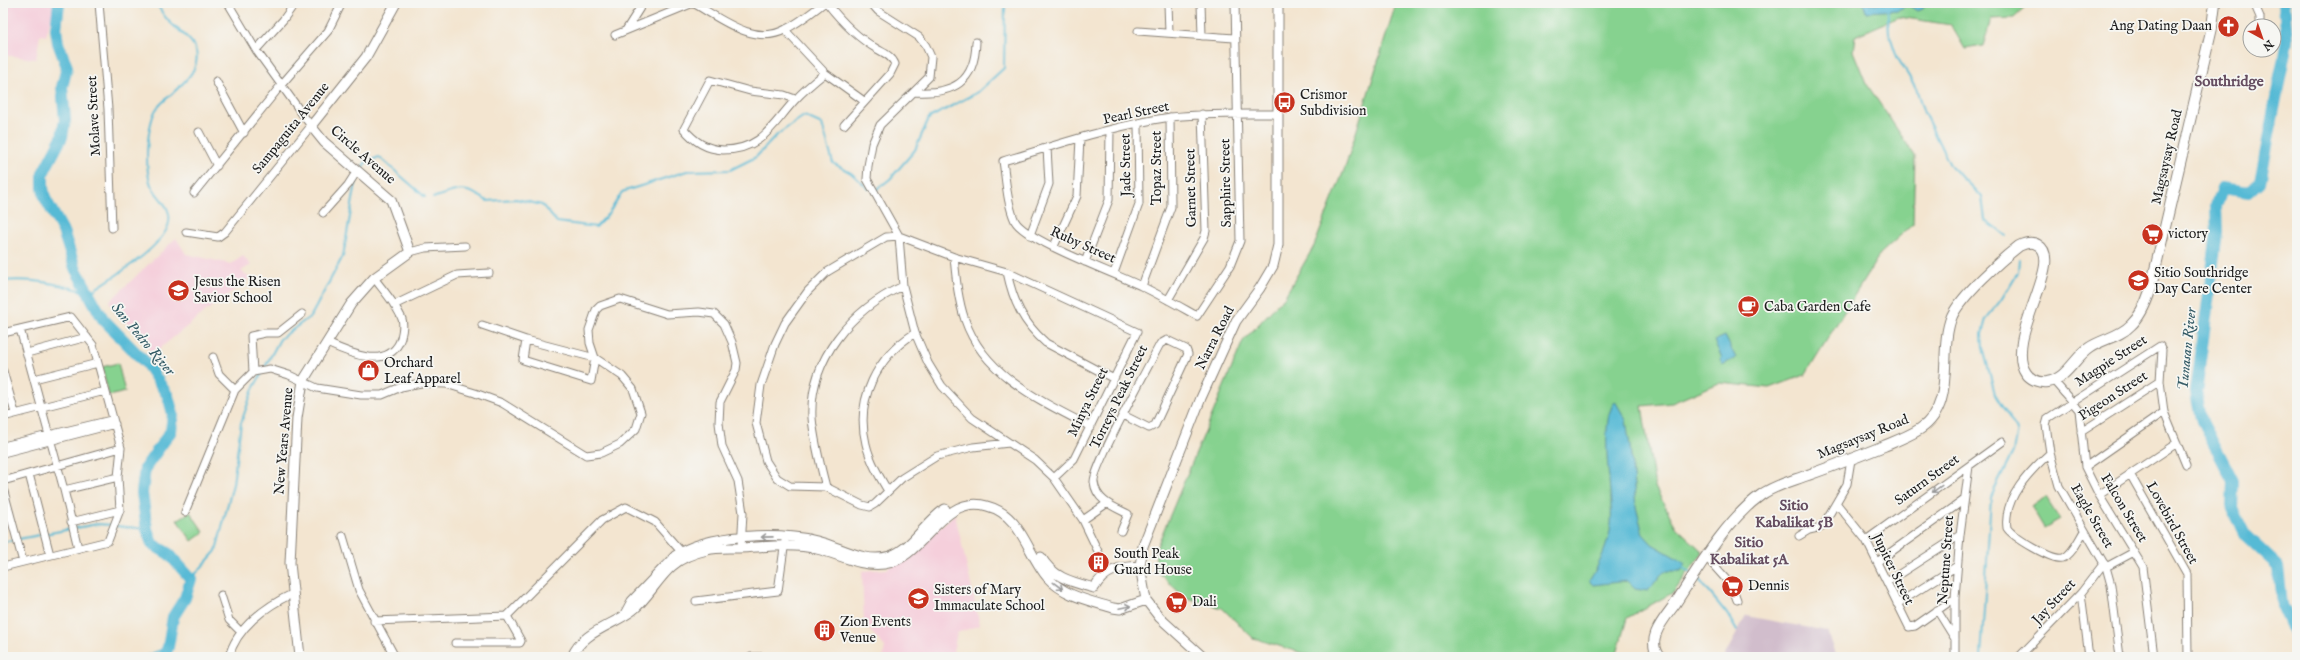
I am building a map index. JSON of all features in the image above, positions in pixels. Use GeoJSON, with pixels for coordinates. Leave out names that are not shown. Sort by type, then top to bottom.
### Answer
{"type":"FeatureCollection","features":[{"type":"Feature","properties":{"kind":"main road","name":"Magsaysay Road"},"geometry":{"type":"LineString","coordinates":[[1659,657],[1653,648],[1653,641],[1661,624],[1706,557],[1737,518],[1761,495],[1779,485],[1851,460],[1907,436],[1928,423],[1942,396],[1946,343],[1952,316],[1985,277],[2011,252],[2025,243],[2036,243],[2044,250],[2046,267],[2024,329],[2021,350],[2022,364],[2026,372],[2034,380],[2053,380],[2066,372],[2089,348],[2116,336],[2131,326],[2146,302],[2212,27],[2215,3]]}},
{"type":"Feature","properties":{"kind":"street","name":"Molave Street"},"geometry":{"type":"LineString","coordinates":[[99,3],[108,109],[112,228]]}},
{"type":"Feature","properties":{"kind":"street"},"geometry":{"type":"LineString","coordinates":[[228,3],[256,50],[311,126]]}},
{"type":"Feature","properties":{"kind":"street"},"geometry":{"type":"LineString","coordinates":[[256,50],[288,6],[294,3]]}},
{"type":"Feature","properties":{"kind":"street"},"geometry":{"type":"LineString","coordinates":[[194,193],[244,133],[282,84],[328,31],[342,3]]}},
{"type":"Feature","properties":{"kind":"street","name":"Sampaguita Avenue"},"geometry":{"type":"LineString","coordinates":[[186,232],[218,237],[225,232],[366,56],[396,3]]}},
{"type":"Feature","properties":{"kind":"street"},"geometry":{"type":"LineString","coordinates":[[626,30],[643,3]]}},
{"type":"Feature","properties":{"kind":"street"},"geometry":{"type":"LineString","coordinates":[[615,35],[693,3],[749,33],[760,35],[785,30],[826,3],[843,23],[866,42],[893,59],[895,64],[890,74],[864,101],[844,125]]}},
{"type":"Feature","properties":{"kind":"street"},"geometry":{"type":"LineString","coordinates":[[871,3],[878,12],[919,37],[926,46],[931,57],[929,77],[915,92],[895,109],[880,126],[872,144],[867,179],[899,236],[903,286],[915,333],[928,363],[942,386],[972,418],[1035,460],[1054,478],[1083,520],[1108,572]]}},
{"type":"Feature","properties":{"kind":"street"},"geometry":{"type":"LineString","coordinates":[[1168,3],[1169,33]]}},
{"type":"Feature","properties":{"kind":"street"},"geometry":{"type":"LineString","coordinates":[[1201,3],[1202,36]]}},
{"type":"Feature","properties":{"kind":"street","name":"Sapphire Street"},"geometry":{"type":"LineString","coordinates":[[1198,316],[1230,266],[1240,241],[1238,114],[1234,38],[1235,3]]}},
{"type":"Feature","properties":{"kind":"street","name":"Narra Road"},"geometry":{"type":"LineString","coordinates":[[1203,657],[1160,618],[1146,600],[1140,566],[1143,546],[1201,398],[1236,321],[1260,288],[1273,266],[1278,245],[1278,3]]}},
{"type":"Feature","properties":{"kind":"street"},"geometry":{"type":"LineString","coordinates":[[2254,3],[2260,18]]}},
{"type":"Feature","properties":{"kind":"street"},"geometry":{"type":"LineString","coordinates":[[785,30],[824,73],[864,101]]}},
{"type":"Feature","properties":{"kind":"street"},"geometry":{"type":"LineString","coordinates":[[1138,31],[1234,38]]}},
{"type":"Feature","properties":{"kind":"street"},"geometry":{"type":"LineString","coordinates":[[915,92],[943,90],[955,87],[964,80],[973,68],[976,42]]}},
{"type":"Feature","properties":{"kind":"street"},"geometry":{"type":"LineString","coordinates":[[795,99],[784,95],[750,90],[710,80],[684,129],[694,141],[715,149],[738,150],[756,143],[776,124],[795,99],[824,73]]}},
{"type":"Feature","properties":{"kind":"street"},"geometry":{"type":"LineString","coordinates":[[216,81],[244,133]]}},
{"type":"Feature","properties":{"kind":"street","name":"Pearl Street"},"geometry":{"type":"LineString","coordinates":[[1004,161],[1110,130],[1170,117],[1202,114],[1277,114]]}},
{"type":"Feature","properties":{"kind":"street","name":"Garnet Street"},"geometry":{"type":"LineString","coordinates":[[1168,300],[1204,238],[1206,231],[1202,114]]}},
{"type":"Feature","properties":{"kind":"street","name":"Topaz Street"},"geometry":{"type":"LineString","coordinates":[[1142,286],[1171,207],[1170,117]]}},
{"type":"Feature","properties":{"kind":"street","name":"Jade Street"},"geometry":{"type":"LineString","coordinates":[[1114,273],[1139,204],[1138,124]]}},
{"type":"Feature","properties":{"kind":"street","name":"Circle Avenue"},"geometry":{"type":"LineString","coordinates":[[311,126],[324,142],[391,200],[410,252]]}},
{"type":"Feature","properties":{"kind":"street"},"geometry":{"type":"LineString","coordinates":[[1085,262],[1109,200],[1110,130]]}},
{"type":"Feature","properties":{"kind":"street"},"geometry":{"type":"LineString","coordinates":[[199,132],[217,166]]}},
{"type":"Feature","properties":{"kind":"street"},"geometry":{"type":"LineString","coordinates":[[1054,246],[1077,196],[1080,140]]}},
{"type":"Feature","properties":{"kind":"street"},"geometry":{"type":"LineString","coordinates":[[1030,235],[1049,184],[1047,148]]}},
{"type":"Feature","properties":{"kind":"street","name":"Ruby Street"},"geometry":{"type":"LineString","coordinates":[[1004,161],[1010,204],[1016,222],[1030,235],[1085,262],[1142,286],[1198,316]]}},
{"type":"Feature","properties":{"kind":"street"},"geometry":{"type":"LineString","coordinates":[[323,213],[358,172]]}},
{"type":"Feature","properties":{"kind":"street"},"geometry":{"type":"LineString","coordinates":[[1009,443],[973,447],[937,456],[902,478],[870,507],[853,501],[826,486],[790,486],[783,483],[772,472],[766,462],[756,423],[757,403],[766,365],[785,323],[808,291],[823,277],[868,246],[886,237],[899,236],[954,257],[1007,272],[1017,308],[1027,324],[1037,335],[1046,343],[1114,379]]}},
{"type":"Feature","properties":{"kind":"street","name":"New Years Avenue"},"geometry":{"type":"LineString","coordinates":[[300,657],[292,594],[290,564],[297,418],[303,381],[351,304],[374,278],[410,252],[425,248],[465,246]]}},
{"type":"Feature","properties":{"kind":"street"},"geometry":{"type":"LineString","coordinates":[[954,257],[960,304],[965,321],[986,355],[1007,377],[1031,396],[1091,427]]}},
{"type":"Feature","properties":{"kind":"street","name":"Minya Street"},"geometry":{"type":"LineString","coordinates":[[1007,272],[1137,332],[1074,460],[1054,478]]}},
{"type":"Feature","properties":{"kind":"street"},"geometry":{"type":"LineString","coordinates":[[394,305],[457,275],[489,273]]}},
{"type":"Feature","properties":{"kind":"street"},"geometry":{"type":"LineString","coordinates":[[327,343],[369,357],[383,356],[395,351],[401,338],[402,320],[394,305],[374,278]]}},
{"type":"Feature","properties":{"kind":"street"},"geometry":{"type":"LineString","coordinates":[[826,486],[819,462],[812,417],[815,388],[824,358],[839,335],[856,316],[886,294],[903,286]]}},
{"type":"Feature","properties":{"kind":"street"},"geometry":{"type":"LineString","coordinates":[[526,340],[523,360],[591,381],[595,358],[590,343],[592,318],[600,306],[620,299],[667,314],[699,312],[714,314],[724,324],[732,342],[737,362],[736,370],[720,402],[719,423],[722,446],[738,480],[743,513],[741,548]]}},
{"type":"Feature","properties":{"kind":"street"},"geometry":{"type":"LineString","coordinates":[[254,372],[251,336],[265,333],[278,333],[302,314]]}},
{"type":"Feature","properties":{"kind":"street"},"geometry":{"type":"LineString","coordinates":[[3,333],[71,317],[93,345],[122,448],[118,477],[120,510],[108,541],[3,567]]}},
{"type":"Feature","properties":{"kind":"street"},"geometry":{"type":"LineString","coordinates":[[185,512],[235,390],[254,372],[270,369],[303,381],[317,388],[361,395],[382,396],[401,387],[421,383],[446,384],[502,403],[586,456],[601,453],[620,444],[636,430],[641,413],[633,390],[622,376],[595,358],[526,340],[482,325]]}},
{"type":"Feature","properties":{"kind":"street"},"geometry":{"type":"LineString","coordinates":[[20,329],[50,437],[78,548]]}},
{"type":"Feature","properties":{"kind":"street"},"geometry":{"type":"LineString","coordinates":[[888,491],[878,473],[866,444],[864,409],[874,373],[898,344],[915,333]]}},
{"type":"Feature","properties":{"kind":"street"},"geometry":{"type":"LineString","coordinates":[[27,353],[87,337]]}},
{"type":"Feature","properties":{"kind":"street","name":"Torreys Peak Street"},"geometry":{"type":"LineString","coordinates":[[1106,504],[1096,488],[1094,477],[1123,415],[1160,344],[1167,340],[1186,349],[1188,354],[1155,425],[1149,428],[1123,415]]}},
{"type":"Feature","properties":{"kind":"street","name":"Magpie Street"},"geometry":{"type":"LineString","coordinates":[[2072,401],[2158,346],[2162,347],[2160,381],[2164,412],[2186,465]]}},
{"type":"Feature","properties":{"kind":"street"},"geometry":{"type":"LineString","coordinates":[[213,357],[219,374],[235,390]]}},
{"type":"Feature","properties":{"kind":"street"},"geometry":{"type":"LineString","coordinates":[[34,379],[98,363]]}},
{"type":"Feature","properties":{"kind":"street"},"geometry":{"type":"LineString","coordinates":[[3,371],[15,413]]}},
{"type":"Feature","properties":{"kind":"street","name":"Falcon Street"},"geometry":{"type":"LineString","coordinates":[[2053,380],[2072,401],[2080,414],[2085,467],[2099,495],[2134,552],[2144,572],[2154,657]]}},
{"type":"Feature","properties":{"kind":"street","name":"Pigeon Street"},"geometry":{"type":"LineString","coordinates":[[2081,432],[2160,381]]}},
{"type":"Feature","properties":{"kind":"street"},"geometry":{"type":"LineString","coordinates":[[3,417],[41,406],[105,391]]}},
{"type":"Feature","properties":{"kind":"street","name":"Eagle Street"},"geometry":{"type":"LineString","coordinates":[[2072,401],[2048,418],[2046,424],[2050,453],[2059,486],[2084,532],[2105,565],[2111,585],[2120,657]]}},
{"type":"Feature","properties":{"kind":"street"},"geometry":{"type":"LineString","coordinates":[[2085,467],[2164,412]]}},
{"type":"Feature","properties":{"kind":"street"},"geometry":{"type":"LineString","coordinates":[[3,446],[114,422]]}},
{"type":"Feature","properties":{"kind":"street"},"geometry":{"type":"LineString","coordinates":[[3,453],[50,437]]}},
{"type":"Feature","properties":{"kind":"street","name":"Saturn Street"},"geometry":{"type":"LineString","coordinates":[[1866,540],[2002,442]]}},
{"type":"Feature","properties":{"kind":"street"},"geometry":{"type":"LineString","coordinates":[[2099,495],[2177,443]]}},
{"type":"Feature","properties":{"kind":"street"},"geometry":{"type":"LineString","coordinates":[[3,481],[122,448]]}},
{"type":"Feature","properties":{"kind":"street"},"geometry":{"type":"LineString","coordinates":[[2050,453],[2037,465],[2014,493],[2009,510],[2007,528],[2014,535],[2057,558],[2064,558],[2069,554],[2084,532]]}},
{"type":"Feature","properties":{"kind":"street"},"geometry":{"type":"LineString","coordinates":[[1799,536],[1809,530],[1822,528],[1847,484],[1851,460]]}},
{"type":"Feature","properties":{"kind":"street","name":"Neptune Street"},"geometry":{"type":"LineString","coordinates":[[1955,656],[1955,598],[1957,566],[1969,466]]}},
{"type":"Feature","properties":{"kind":"street"},"geometry":{"type":"LineString","coordinates":[[29,474],[50,555]]}},
{"type":"Feature","properties":{"kind":"street","name":"Lovebird Street"},"geometry":{"type":"LineString","coordinates":[[2130,474],[2187,574],[2188,657]]}},
{"type":"Feature","properties":{"kind":"street"},"geometry":{"type":"LineString","coordinates":[[64,490],[118,477]]}},
{"type":"Feature","properties":{"kind":"street"},"geometry":{"type":"LineString","coordinates":[[3,488],[22,562]]}},
{"type":"Feature","properties":{"kind":"street"},"geometry":{"type":"LineString","coordinates":[[572,657],[579,645],[585,639],[622,618],[636,608],[684,554],[706,542],[741,538],[785,541],[818,541],[852,553],[879,558],[891,556],[906,546],[942,511],[951,505],[975,499],[988,500],[1001,505],[1012,512],[1046,566],[1055,575],[1066,580],[1094,588],[1103,605]]}},
{"type":"Feature","properties":{"kind":"street"},"geometry":{"type":"LineString","coordinates":[[1877,562],[1964,500]]}},
{"type":"Feature","properties":{"kind":"street"},"geometry":{"type":"LineString","coordinates":[[684,554],[709,549],[741,548],[785,541],[817,549],[861,563],[882,564],[905,557],[946,516],[954,510],[975,504],[986,505],[1008,516],[1023,536],[1042,570],[1054,584],[1063,590],[1103,605],[1120,609],[1146,600]]}},
{"type":"Feature","properties":{"kind":"street"},"geometry":{"type":"LineString","coordinates":[[1083,520],[1106,504],[1128,514],[1121,531]]}},
{"type":"Feature","properties":{"kind":"street","name":"Jupiter Street"},"geometry":{"type":"LineString","coordinates":[[1837,504],[1866,540],[1908,627],[1915,626],[1937,610]]}},
{"type":"Feature","properties":{"kind":"street"},"geometry":{"type":"LineString","coordinates":[[374,621],[507,616],[602,520],[626,508],[655,522],[684,554]]}},
{"type":"Feature","properties":{"kind":"street"},"geometry":{"type":"LineString","coordinates":[[71,522],[120,510]]}},
{"type":"Feature","properties":{"kind":"street"},"geometry":{"type":"LineString","coordinates":[[1887,582],[1960,535]]}},
{"type":"Feature","properties":{"kind":"street"},"geometry":{"type":"LineString","coordinates":[[343,536],[359,590],[394,657]]}},
{"type":"Feature","properties":{"kind":"street"},"geometry":{"type":"LineString","coordinates":[[696,601],[778,591],[785,541]]}},
{"type":"Feature","properties":{"kind":"street"},"geometry":{"type":"LineString","coordinates":[[2105,565],[2134,552]]}},
{"type":"Feature","properties":{"kind":"street"},"geometry":{"type":"LineString","coordinates":[[1706,557],[1732,586],[1737,600]]}},
{"type":"Feature","properties":{"kind":"street","name":"Jay Street"},"geometry":{"type":"LineString","coordinates":[[2019,657],[2081,593],[2105,565]]}},
{"type":"Feature","properties":{"kind":"street"},"geometry":{"type":"LineString","coordinates":[[1094,588],[1108,572],[1126,567],[1140,566]]}},
{"type":"Feature","properties":{"kind":"street"},"geometry":{"type":"LineString","coordinates":[[1897,604],[1957,566]]}},
{"type":"Feature","properties":{"kind":"street"},"geometry":{"type":"LineString","coordinates":[[2081,593],[2089,657]]}},
{"type":"Feature","properties":{"kind":"street"},"geometry":{"type":"LineString","coordinates":[[221,594],[229,620],[241,632]]}},
{"type":"Feature","properties":{"kind":"street"},"geometry":{"type":"LineString","coordinates":[[229,657],[241,632],[265,610],[292,594]]}},
{"type":"Feature","properties":{"kind":"street"},"geometry":{"type":"LineString","coordinates":[[1955,598],[1937,610],[1955,639]]}},
{"type":"Feature","properties":{"kind":"street"},"geometry":{"type":"LineString","coordinates":[[455,643],[520,643],[521,641],[507,616]]}},
{"type":"Feature","properties":{"kind":"street"},"geometry":{"type":"LineString","coordinates":[[751,657],[766,657]]}},
{"type":"Feature","properties":{"kind":"shaded area"},"geometry":{"type":"Polygon","coordinates":[[[3,3],[55,3],[46,36],[40,35],[36,59],[3,55],[3,3]]]}},
{"type":"Feature","properties":{"kind":"shaded area","name":"Jesus the Risen Savior School"},"geometry":{"type":"Polygon","coordinates":[[[176,238],[186,254],[231,264],[243,256],[251,265],[241,271],[250,278],[153,354],[109,302],[176,238]]]}},
{"type":"Feature","properties":{"kind":"shaded area","name":"Sisters of Mary Immaculate School"},"geometry":{"type":"Polygon","coordinates":[[[955,514],[980,625],[957,633],[952,657],[883,657],[885,647],[864,624],[862,571],[886,569],[910,554],[955,514]]]}},
{"type":"Feature","properties":{"kind":"shaded area"},"geometry":{"type":"Polygon","coordinates":[[[1746,616],[1827,631],[1836,657],[1724,657],[1746,616]]]}},
{"type":"Feature","properties":{"kind":"green space"},"geometry":{"type":"Polygon","coordinates":[[[1396,3],[2030,3],[2014,18],[1991,19],[1983,46],[1965,49],[1951,25],[1899,17],[1855,36],[1853,51],[1866,83],[1915,156],[1913,224],[1880,254],[1805,375],[1770,388],[1719,383],[1672,403],[1642,406],[1655,487],[1676,527],[1703,552],[1674,592],[1627,618],[1616,657],[1315,657],[1253,638],[1222,608],[1184,597],[1157,571],[1155,551],[1243,341],[1285,296],[1314,246],[1346,165],[1396,3]]]}},
{"type":"Feature","properties":{"kind":"green space"},"geometry":{"type":"Polygon","coordinates":[[[118,363],[125,392],[109,396],[102,367],[118,363]]]}},
{"type":"Feature","properties":{"kind":"green space"},"geometry":{"type":"Polygon","coordinates":[[[2046,497],[2060,519],[2044,528],[2031,506],[2046,497]]]}},
{"type":"Feature","properties":{"kind":"green space"},"geometry":{"type":"Polygon","coordinates":[[[190,512],[204,532],[192,541],[177,520],[190,512]]]}},
{"type":"Feature","properties":{"kind":"water"},"geometry":{"type":"Polygon","coordinates":[[[1863,3],[1922,3],[1924,8],[1917,11],[1908,5],[1898,10],[1866,12],[1863,3]]]}},
{"type":"Feature","properties":{"kind":"water"},"geometry":{"type":"Polygon","coordinates":[[[1725,336],[1736,358],[1722,365],[1720,359],[1722,358],[1714,341],[1725,336]]]}},
{"type":"Feature","properties":{"kind":"water"},"geometry":{"type":"Polygon","coordinates":[[[1615,401],[1626,420],[1636,507],[1643,534],[1652,544],[1685,563],[1681,571],[1664,571],[1648,591],[1635,589],[1627,581],[1593,585],[1589,581],[1603,554],[1610,531],[1611,511],[1607,460],[1607,426],[1610,412],[1615,401]]]}},
{"type":"Feature","properties":{"kind":"waterway","name":"San Pedro River"},"geometry":{"type":"LineString","coordinates":[[59,3],[56,29],[58,43],[67,67],[62,87],[65,120],[62,137],[43,173],[45,198],[63,231],[75,268],[103,319],[146,363],[168,396],[173,414],[171,431],[145,468],[142,493],[147,529],[152,544],[169,554],[191,579],[185,598],[173,617],[168,647],[164,657]]}},
{"type":"Feature","properties":{"kind":"waterway"},"geometry":{"type":"LineString","coordinates":[[3,281],[25,280],[47,282],[89,293],[148,252],[166,231],[169,222],[168,211],[151,185],[148,175],[147,155],[149,131],[152,118],[157,108],[185,82],[195,66],[197,57],[193,44],[171,24],[156,3]]}},
{"type":"Feature","properties":{"kind":"waterway"},"geometry":{"type":"LineString","coordinates":[[876,190],[890,179],[915,150],[929,118],[978,92],[1004,68],[1005,3]]}},
{"type":"Feature","properties":{"kind":"waterway"},"geometry":{"type":"LineString","coordinates":[[1887,3],[1889,33],[1897,57],[1916,88],[1924,113],[1951,167],[1982,197],[1985,220],[2006,236]]}},
{"type":"Feature","properties":{"kind":"waterway","name":"Tunasan River"},"geometry":{"type":"LineString","coordinates":[[2284,3],[2287,41],[2260,182],[2249,192],[2222,188],[2216,206],[2217,233],[2196,392],[2201,419],[2233,481],[2232,509],[2245,535],[2278,566],[2282,605],[2297,638]]}},
{"type":"Feature","properties":{"kind":"waterway"},"geometry":{"type":"LineString","coordinates":[[433,198],[449,192],[461,190],[473,193],[487,201],[516,199],[542,205],[557,222],[596,227],[609,213],[622,192],[687,171],[730,170],[756,157],[778,134],[804,116],[822,124],[833,163],[851,173],[869,189]]}},
{"type":"Feature","properties":{"kind":"waterway"},"geometry":{"type":"LineString","coordinates":[[361,170],[365,163],[379,157],[425,197]]}},
{"type":"Feature","properties":{"kind":"waterway"},"geometry":{"type":"LineString","coordinates":[[265,367],[280,339],[311,316],[343,256],[357,177]]}},
{"type":"Feature","properties":{"kind":"waterway"},"geometry":{"type":"LineString","coordinates":[[1981,657],[1991,497],[2013,452],[2017,430],[1995,394],[1983,348],[1982,334],[1986,319],[2001,300],[2018,272],[2019,259]]}},
{"type":"Feature","properties":{"kind":"waterway"},"geometry":{"type":"LineString","coordinates":[[191,579],[216,551],[233,484],[241,423],[253,389],[262,373]]}},
{"type":"Feature","properties":{"kind":"waterway"},"geometry":{"type":"LineString","coordinates":[[3,542],[97,524],[112,525]]}},
{"type":"Feature","properties":{"kind":"waterway"},"geometry":{"type":"LineString","coordinates":[[116,526],[147,529]]}},
{"type":"Feature","properties":{"kind":"waterway"},"geometry":{"type":"LineString","coordinates":[[1682,567],[1691,573]]}},
{"type":"Feature","properties":{"kind":"waterway"},"geometry":{"type":"LineString","coordinates":[[1697,577],[1727,614],[1737,631]]}},
{"type":"Feature","properties":{"kind":"waterway"},"geometry":{"type":"LineString","coordinates":[[144,657],[168,647]]}},
{"type":"Feature","properties":{"kind":"place","name":"Ang Dating Daan"},"geometry":{"type":"Point","coordinates":[2228,26]}},
{"type":"Feature","properties":{"kind":"place","name":"Crismor Subdivision"},"geometry":{"type":"Point","coordinates":[1284,103]}},
{"type":"Feature","properties":{"kind":"place","name":"victory"},"geometry":{"type":"Point","coordinates":[2153,234]}},
{"type":"Feature","properties":{"kind":"place","name":"Sitio Southridge Day Care Center"},"geometry":{"type":"Point","coordinates":[2139,281]}},
{"type":"Feature","properties":{"kind":"place","name":"Jesus the Risen Savior School"},"geometry":{"type":"Point","coordinates":[178,290]}},
{"type":"Feature","properties":{"kind":"place","name":"Caba Garden Cafe"},"geometry":{"type":"Point","coordinates":[1748,307]}},
{"type":"Feature","properties":{"kind":"place","name":"Orchard Leaf Apparel"},"geometry":{"type":"Point","coordinates":[368,371]}},
{"type":"Feature","properties":{"kind":"place","name":"South Peak Guard House"},"geometry":{"type":"Point","coordinates":[1099,562]}},
{"type":"Feature","properties":{"kind":"place","name":"Dennis"},"geometry":{"type":"Point","coordinates":[1732,586]}},
{"type":"Feature","properties":{"kind":"place","name":"Sisters of Mary Immaculate School"},"geometry":{"type":"Point","coordinates":[918,598]}},
{"type":"Feature","properties":{"kind":"place","name":"Dali"},"geometry":{"type":"Point","coordinates":[1176,602]}},
{"type":"Feature","properties":{"kind":"place","name":"Zion Events Venue"},"geometry":{"type":"Point","coordinates":[825,630]}},
{"type":"Feature","properties":{"kind":"district","name":"Southridge"},"geometry":{"type":"Point","coordinates":[2229,81]}},
{"type":"Feature","properties":{"kind":"district","name":"Sitio Kabalikat 5B"},"geometry":{"type":"Point","coordinates":[1794,514]}},
{"type":"Feature","properties":{"kind":"district","name":"Sitio Kabalikat 5A"},"geometry":{"type":"Point","coordinates":[1749,550]}}]}
